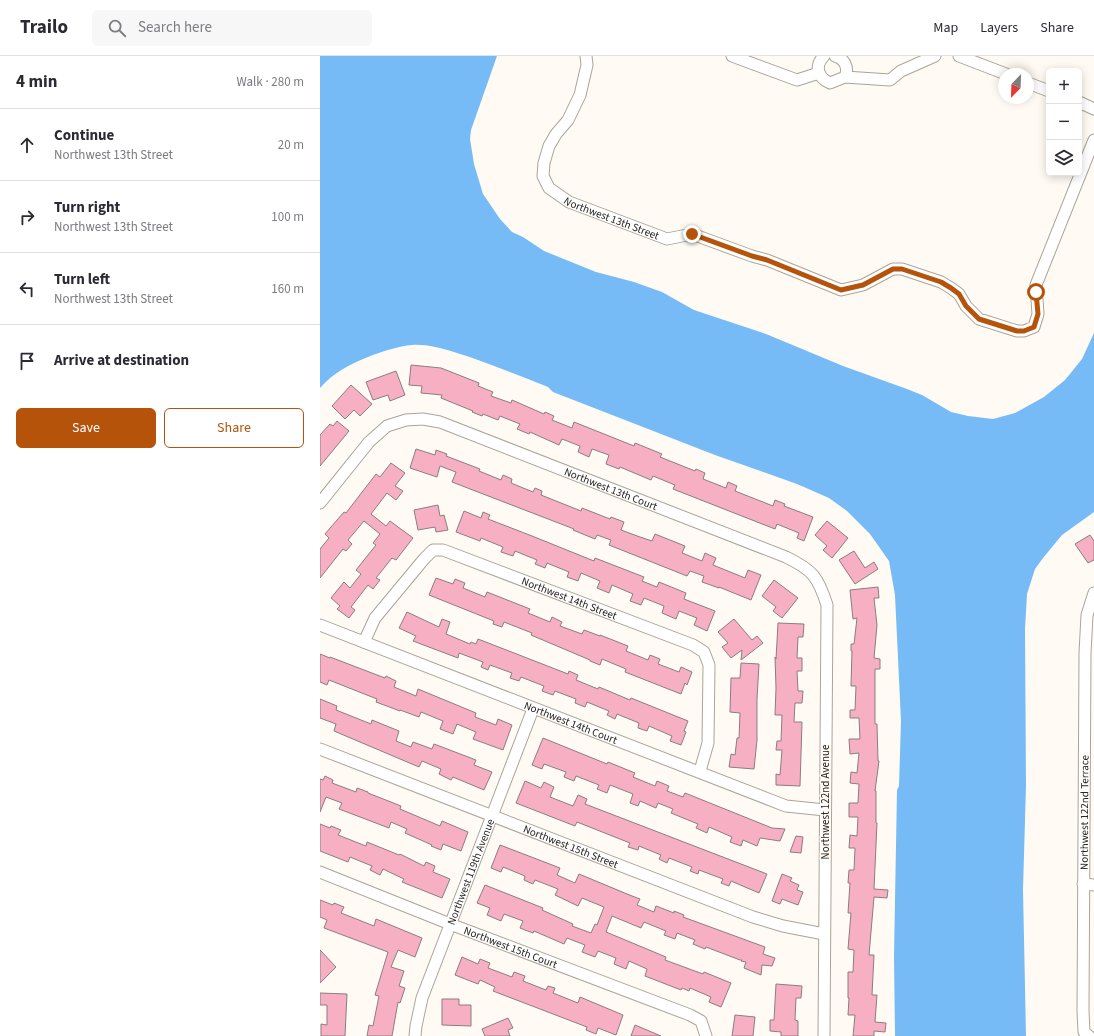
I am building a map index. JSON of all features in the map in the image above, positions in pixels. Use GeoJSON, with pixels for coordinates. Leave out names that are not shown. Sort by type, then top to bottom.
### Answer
{"type":"FeatureCollection","features":[{"type":"Feature","properties":{"kind":"street","name":"Northwest 13th Street"},"geometry":{"type":"LineString","coordinates":[[586,56],[587,65],[580,95],[568,120],[556,134],[549,146],[544,163],[543,176],[549,188],[569,202],[667,239],[692,234],[767,260],[841,290],[863,285],[893,269],[902,269],[941,282],[951,288],[959,294],[966,306],[979,319],[1017,331],[1024,331],[1034,327],[1038,314],[1036,285],[1094,140]]}},
{"type":"Feature","properties":{"kind":"street"},"geometry":{"type":"LineString","coordinates":[[732,56],[798,80],[819,73]]}},
{"type":"Feature","properties":{"kind":"street"},"geometry":{"type":"LineString","coordinates":[[823,56],[819,62],[818,69],[824,81],[830,84],[845,77],[890,80],[901,71],[935,56]]}},
{"type":"Feature","properties":{"kind":"street"},"geometry":{"type":"LineString","coordinates":[[959,56],[998,71]]}},
{"type":"Feature","properties":{"kind":"street"},"geometry":{"type":"LineString","coordinates":[[839,57],[846,65],[847,71],[845,77]]}},
{"type":"Feature","properties":{"kind":"street"},"geometry":{"type":"LineString","coordinates":[[1034,85],[1046,90]]}},
{"type":"Feature","properties":{"kind":"street"},"geometry":{"type":"LineString","coordinates":[[1082,103],[1094,109]]}},
{"type":"Feature","properties":{"kind":"street","name":"Northwest 13th Court"},"geometry":{"type":"LineString","coordinates":[[320,503],[369,442],[387,426],[406,420],[423,419],[440,422],[786,557],[800,564],[811,572]]}},
{"type":"Feature","properties":{"kind":"street","name":"Northwest 14th Street"},"geometry":{"type":"LineString","coordinates":[[364,642],[375,618],[424,559],[433,550],[443,550],[693,645],[704,652],[709,665],[708,743],[700,771]]}},
{"type":"Feature","properties":{"kind":"street","name":"Northwest 122nd Avenue"},"geometry":{"type":"LineString","coordinates":[[811,572],[820,585],[827,605],[824,1036]]}},
{"type":"Feature","properties":{"kind":"street","name":"Northwest 122nd Terrace"},"geometry":{"type":"LineString","coordinates":[[1087,1034],[1082,1011],[1088,885],[1089,701],[1084,653],[1087,615],[1094,593]]}},
{"type":"Feature","properties":{"kind":"street","name":"Northwest 14th Court"},"geometry":{"type":"LineString","coordinates":[[320,625],[700,771],[786,806],[825,810]]}},
{"type":"Feature","properties":{"kind":"street","name":"Northwest 119th Avenue"},"geometry":{"type":"LineString","coordinates":[[415,1036],[422,998],[533,708]]}},
{"type":"Feature","properties":{"kind":"street","name":"Northwest 15th Street"},"geometry":{"type":"LineString","coordinates":[[320,749],[753,917],[783,926],[824,934]]}},
{"type":"Feature","properties":{"kind":"street","name":"Northwest 15th Court"},"geometry":{"type":"LineString","coordinates":[[320,872],[450,924],[682,1012],[701,1021],[706,1036]]}},
{"type":"Feature","properties":{"kind":"water"},"geometry":{"type":"Polygon","coordinates":[[[320,56],[497,56],[471,130],[470,139],[474,164],[483,194],[500,219],[512,232],[523,237],[544,251],[596,272],[634,282],[662,292],[694,310],[766,334],[843,366],[922,395],[951,412],[993,419],[1015,413],[1044,397],[1065,380],[1082,359],[1094,333],[1094,512],[1062,535],[1043,558],[1035,569],[1027,594],[1025,629],[1026,785],[1023,890],[1026,1036],[895,1036],[894,956],[897,790],[899,786],[901,721],[895,595],[889,561],[870,534],[847,511],[829,498],[797,484],[715,455],[553,392],[548,387],[501,369],[454,352],[438,348],[412,345],[378,353],[342,370],[330,378],[320,388],[320,56]]]}},
{"type":"Feature","properties":{"kind":"building"},"geometry":{"type":"Polygon","coordinates":[[[411,365],[441,368],[479,383],[478,386],[493,392],[491,396],[511,403],[512,400],[544,414],[545,412],[554,416],[552,420],[572,428],[574,422],[634,446],[635,443],[662,454],[660,457],[695,471],[696,469],[705,473],[703,479],[726,488],[728,482],[737,486],[735,491],[773,506],[775,500],[785,504],[784,506],[813,517],[804,541],[797,538],[799,533],[777,524],[775,529],[673,489],[675,485],[653,476],[651,480],[620,467],[619,469],[606,464],[609,455],[592,449],[589,457],[578,452],[580,446],[562,439],[559,445],[530,432],[529,434],[517,429],[520,424],[500,416],[498,420],[483,414],[482,416],[441,398],[442,395],[421,393],[422,386],[409,385],[411,365]]]}},
{"type":"Feature","properties":{"kind":"building"},"geometry":{"type":"Polygon","coordinates":[[[396,371],[405,395],[390,401],[388,395],[373,400],[366,382],[396,371]]]}},
{"type":"Feature","properties":{"kind":"building"},"geometry":{"type":"Polygon","coordinates":[[[351,385],[372,404],[360,416],[354,410],[345,419],[332,406],[351,385]]]}},
{"type":"Feature","properties":{"kind":"building"},"geometry":{"type":"Polygon","coordinates":[[[337,421],[349,431],[320,466],[320,435],[330,424],[333,426],[337,421]]]}},
{"type":"Feature","properties":{"kind":"building"},"geometry":{"type":"Polygon","coordinates":[[[416,449],[435,455],[436,450],[447,454],[446,456],[480,469],[479,471],[501,480],[503,475],[512,479],[511,483],[533,492],[535,488],[542,491],[541,495],[581,511],[582,508],[610,519],[611,517],[624,522],[621,530],[640,537],[652,541],[655,534],[685,546],[682,553],[702,561],[705,553],[716,558],[713,565],[745,578],[748,570],[761,575],[751,600],[702,582],[704,576],[690,571],[687,576],[609,545],[611,540],[597,535],[595,539],[573,530],[574,529],[452,482],[456,472],[440,466],[437,477],[410,468],[416,449]]]}},
{"type":"Feature","properties":{"kind":"building"},"geometry":{"type":"Polygon","coordinates":[[[391,463],[405,473],[395,486],[403,491],[396,500],[387,493],[371,514],[386,526],[390,521],[413,538],[396,560],[392,558],[376,578],[380,580],[373,589],[368,585],[351,607],[355,610],[349,618],[337,609],[340,606],[331,598],[344,582],[350,588],[361,574],[356,570],[376,545],[373,543],[380,534],[364,521],[348,540],[352,544],[346,551],[343,549],[320,578],[320,549],[329,538],[325,534],[344,512],[346,513],[376,474],[380,477],[391,463]]]}},
{"type":"Feature","properties":{"kind":"building"},"geometry":{"type":"Polygon","coordinates":[[[438,505],[440,516],[444,515],[448,530],[436,532],[435,527],[418,530],[414,510],[438,505]]]}},
{"type":"Feature","properties":{"kind":"building"},"geometry":{"type":"Polygon","coordinates":[[[464,511],[481,518],[483,512],[490,515],[488,519],[594,561],[595,558],[644,577],[642,581],[657,587],[659,582],[686,593],[684,599],[715,611],[707,631],[694,625],[697,618],[679,611],[676,619],[662,613],[664,606],[644,598],[641,605],[630,601],[633,594],[612,585],[609,593],[597,588],[600,581],[581,573],[578,581],[567,577],[569,572],[547,563],[545,568],[535,564],[537,560],[515,551],[513,556],[501,552],[503,547],[481,538],[480,541],[456,532],[464,511]]]}},
{"type":"Feature","properties":{"kind":"building"},"geometry":{"type":"Polygon","coordinates":[[[827,521],[848,538],[832,558],[823,550],[827,546],[815,535],[827,521]]]}},
{"type":"Feature","properties":{"kind":"building"},"geometry":{"type":"Polygon","coordinates":[[[1090,535],[1094,541],[1094,560],[1088,563],[1075,544],[1090,535]]]}},
{"type":"Feature","properties":{"kind":"building"},"geometry":{"type":"Polygon","coordinates":[[[854,551],[865,568],[874,562],[878,569],[855,584],[839,560],[854,551]]]}},
{"type":"Feature","properties":{"kind":"building"},"geometry":{"type":"Polygon","coordinates":[[[436,578],[453,584],[455,579],[465,583],[463,588],[485,597],[487,592],[530,609],[528,613],[550,622],[552,617],[562,622],[560,626],[582,634],[584,630],[600,635],[628,646],[626,651],[648,660],[650,655],[660,659],[658,664],[679,672],[681,667],[692,672],[687,685],[685,683],[681,694],[625,672],[626,669],[602,659],[600,665],[590,661],[531,635],[532,633],[504,622],[502,627],[493,624],[494,621],[429,595],[436,578]]]}},
{"type":"Feature","properties":{"kind":"building"},"geometry":{"type":"Polygon","coordinates":[[[774,580],[798,598],[782,618],[773,611],[776,607],[762,596],[774,580]]]}},
{"type":"Feature","properties":{"kind":"building"},"geometry":{"type":"Polygon","coordinates":[[[878,587],[879,598],[874,598],[877,625],[874,658],[880,659],[880,669],[875,669],[875,724],[877,724],[879,761],[875,791],[877,823],[874,889],[888,890],[887,898],[874,897],[869,955],[874,955],[872,995],[877,995],[875,1022],[886,1023],[885,1032],[874,1031],[874,1036],[853,1036],[855,1015],[848,1015],[848,972],[853,972],[854,950],[848,949],[851,913],[848,913],[850,883],[848,883],[849,870],[854,870],[855,848],[849,848],[850,835],[857,836],[858,817],[849,817],[849,803],[858,803],[859,784],[850,783],[851,772],[857,773],[859,753],[850,754],[849,739],[860,739],[859,718],[850,718],[850,710],[855,710],[856,686],[851,686],[851,644],[854,644],[857,618],[853,619],[850,590],[878,587]]]}},
{"type":"Feature","properties":{"kind":"building"},"geometry":{"type":"Polygon","coordinates":[[[407,612],[439,627],[442,619],[450,622],[446,634],[470,644],[471,642],[476,644],[478,639],[568,674],[569,671],[578,675],[576,680],[598,689],[599,687],[630,700],[631,698],[688,721],[681,745],[670,741],[672,736],[649,726],[647,731],[638,728],[639,723],[617,714],[615,719],[607,715],[609,711],[587,702],[585,707],[575,703],[576,699],[555,691],[553,695],[542,691],[544,686],[521,677],[519,681],[510,678],[512,673],[490,665],[488,670],[481,667],[483,662],[459,653],[458,658],[413,641],[416,636],[399,628],[407,612]]]}},
{"type":"Feature","properties":{"kind":"building"},"geometry":{"type":"Polygon","coordinates":[[[734,619],[752,640],[757,636],[763,643],[741,660],[742,650],[731,658],[722,647],[728,643],[718,632],[734,619]]]}},
{"type":"Feature","properties":{"kind":"building"},"geometry":{"type":"Polygon","coordinates":[[[778,623],[804,624],[803,637],[798,637],[797,658],[802,658],[802,671],[797,671],[798,691],[803,691],[802,703],[795,703],[794,722],[802,722],[800,786],[776,785],[776,774],[780,775],[782,750],[776,750],[777,741],[781,741],[782,715],[775,715],[775,657],[776,659],[778,623]]]}},
{"type":"Feature","properties":{"kind":"building"},"geometry":{"type":"Polygon","coordinates":[[[320,654],[385,678],[386,676],[396,681],[394,687],[416,696],[418,689],[476,713],[475,717],[496,725],[498,719],[512,725],[503,750],[473,739],[476,732],[457,724],[453,734],[440,729],[443,721],[421,712],[419,717],[376,702],[377,699],[329,680],[327,685],[320,682],[320,654]]]}},
{"type":"Feature","properties":{"kind":"building"},"geometry":{"type":"Polygon","coordinates":[[[741,663],[759,664],[757,740],[754,769],[729,767],[731,754],[735,755],[737,738],[739,738],[740,713],[730,712],[731,678],[740,678],[741,663]]]}},
{"type":"Feature","properties":{"kind":"building"},"geometry":{"type":"Polygon","coordinates":[[[320,699],[337,706],[336,710],[371,724],[372,720],[399,731],[396,741],[411,747],[413,742],[432,749],[434,744],[476,760],[474,765],[492,772],[484,790],[453,777],[451,780],[439,774],[441,769],[422,761],[419,767],[334,731],[336,724],[320,718],[320,699]]]}},
{"type":"Feature","properties":{"kind":"building"},"geometry":{"type":"Polygon","coordinates":[[[543,738],[607,764],[608,762],[635,773],[633,777],[655,786],[657,781],[669,786],[667,791],[683,797],[685,793],[772,828],[785,829],[780,841],[760,838],[757,846],[743,840],[741,846],[730,842],[732,837],[709,827],[707,833],[696,828],[698,824],[671,813],[673,809],[658,803],[656,808],[640,801],[638,806],[630,803],[633,794],[610,785],[607,793],[597,789],[599,785],[576,776],[574,781],[564,777],[566,772],[544,764],[542,769],[532,765],[543,738]]]}},
{"type":"Feature","properties":{"kind":"building"},"geometry":{"type":"Polygon","coordinates":[[[325,776],[333,780],[332,783],[356,792],[357,788],[368,792],[401,806],[400,809],[440,826],[442,821],[468,832],[461,851],[443,844],[441,850],[431,846],[432,845],[405,833],[407,829],[391,822],[389,828],[339,809],[342,803],[326,797],[320,812],[320,779],[323,780],[325,776]]]}},
{"type":"Feature","properties":{"kind":"building"},"geometry":{"type":"Polygon","coordinates":[[[525,781],[541,788],[544,782],[554,787],[550,797],[573,806],[578,795],[587,799],[585,804],[767,874],[759,893],[731,881],[729,886],[721,883],[723,879],[699,870],[698,874],[690,871],[692,867],[669,858],[667,863],[659,859],[661,855],[639,846],[638,850],[628,847],[630,843],[577,822],[575,826],[516,803],[525,781]]]}},
{"type":"Feature","properties":{"kind":"building"},"geometry":{"type":"Polygon","coordinates":[[[320,824],[341,830],[338,835],[366,846],[367,842],[399,855],[400,854],[424,866],[426,862],[435,866],[433,872],[450,879],[442,898],[402,882],[404,879],[383,869],[380,875],[370,870],[372,866],[350,857],[348,862],[320,851],[320,824]]]}},
{"type":"Feature","properties":{"kind":"building"},"geometry":{"type":"Polygon","coordinates":[[[796,836],[803,837],[801,853],[790,852],[796,836]]]}},
{"type":"Feature","properties":{"kind":"building"},"geometry":{"type":"Polygon","coordinates":[[[500,845],[560,868],[557,875],[575,883],[579,874],[640,899],[637,905],[654,912],[656,906],[674,913],[674,911],[684,915],[683,917],[765,947],[763,954],[775,958],[772,966],[762,965],[761,975],[744,968],[746,962],[741,961],[742,960],[693,944],[695,940],[677,933],[675,939],[664,935],[666,931],[644,922],[641,928],[612,916],[606,932],[666,957],[665,960],[703,974],[704,972],[731,983],[721,1007],[709,1002],[711,997],[690,988],[689,991],[682,988],[681,990],[645,976],[647,969],[629,961],[626,969],[614,964],[616,958],[598,951],[595,957],[582,952],[585,945],[567,938],[564,944],[534,931],[533,933],[520,928],[523,921],[504,914],[501,921],[487,915],[490,908],[477,903],[485,885],[543,908],[542,910],[573,924],[572,926],[591,933],[595,924],[597,925],[604,907],[582,898],[578,906],[555,895],[558,889],[535,880],[533,884],[524,880],[525,876],[503,867],[501,872],[491,868],[500,845]]]}},
{"type":"Feature","properties":{"kind":"building"},"geometry":{"type":"Polygon","coordinates":[[[782,874],[792,878],[790,881],[799,885],[797,890],[803,892],[798,905],[782,899],[780,904],[772,901],[782,874]]]}},
{"type":"Feature","properties":{"kind":"building"},"geometry":{"type":"Polygon","coordinates":[[[320,900],[344,907],[341,913],[374,926],[376,919],[422,938],[415,957],[398,950],[391,967],[404,971],[399,986],[405,988],[400,1003],[398,1002],[392,1036],[367,1036],[369,1025],[373,1026],[379,996],[375,995],[388,952],[324,928],[327,920],[320,917],[320,900]]]}},
{"type":"Feature","properties":{"kind":"building"},"geometry":{"type":"Polygon","coordinates":[[[320,950],[336,967],[320,983],[320,950]]]}},
{"type":"Feature","properties":{"kind":"building"},"geometry":{"type":"Polygon","coordinates":[[[462,957],[478,964],[480,959],[490,963],[488,968],[512,977],[514,972],[525,976],[523,981],[546,990],[548,986],[555,988],[553,993],[578,1003],[580,997],[623,1015],[616,1035],[598,1028],[596,1034],[586,1030],[587,1027],[493,991],[495,987],[480,980],[478,984],[455,975],[462,957]]]}},
{"type":"Feature","properties":{"kind":"building"},"geometry":{"type":"Polygon","coordinates":[[[776,984],[802,986],[801,998],[796,998],[795,1020],[798,1021],[798,1036],[781,1036],[781,1032],[770,1031],[770,1020],[774,1020],[776,984]]]}},
{"type":"Feature","properties":{"kind":"building"},"geometry":{"type":"Polygon","coordinates":[[[320,993],[347,994],[345,1036],[321,1036],[321,1024],[327,1025],[327,1005],[320,1005],[320,993]]]}},
{"type":"Feature","properties":{"kind":"building"},"geometry":{"type":"Polygon","coordinates":[[[442,999],[459,999],[459,1005],[471,1005],[471,1026],[442,1025],[442,999]]]}},
{"type":"Feature","properties":{"kind":"building"},"geometry":{"type":"Polygon","coordinates":[[[735,1015],[755,1017],[753,1036],[732,1036],[735,1015]]]}},
{"type":"Feature","properties":{"kind":"building"},"geometry":{"type":"Polygon","coordinates":[[[508,1018],[513,1028],[508,1030],[510,1036],[485,1036],[482,1029],[508,1018]]]}},
{"type":"Feature","properties":{"kind":"building"},"geometry":{"type":"Polygon","coordinates":[[[635,1025],[661,1036],[631,1036],[635,1025]]]}},
{"type":"Feature","properties":{"kind":"route"},"geometry":{"type":"LineString","coordinates":[[692,234],[767,260],[841,290],[863,285],[893,269],[902,269],[941,282],[951,288],[959,294],[966,306],[979,319],[1017,331],[1024,331],[1034,327],[1038,314],[1036,292]]}}]}
